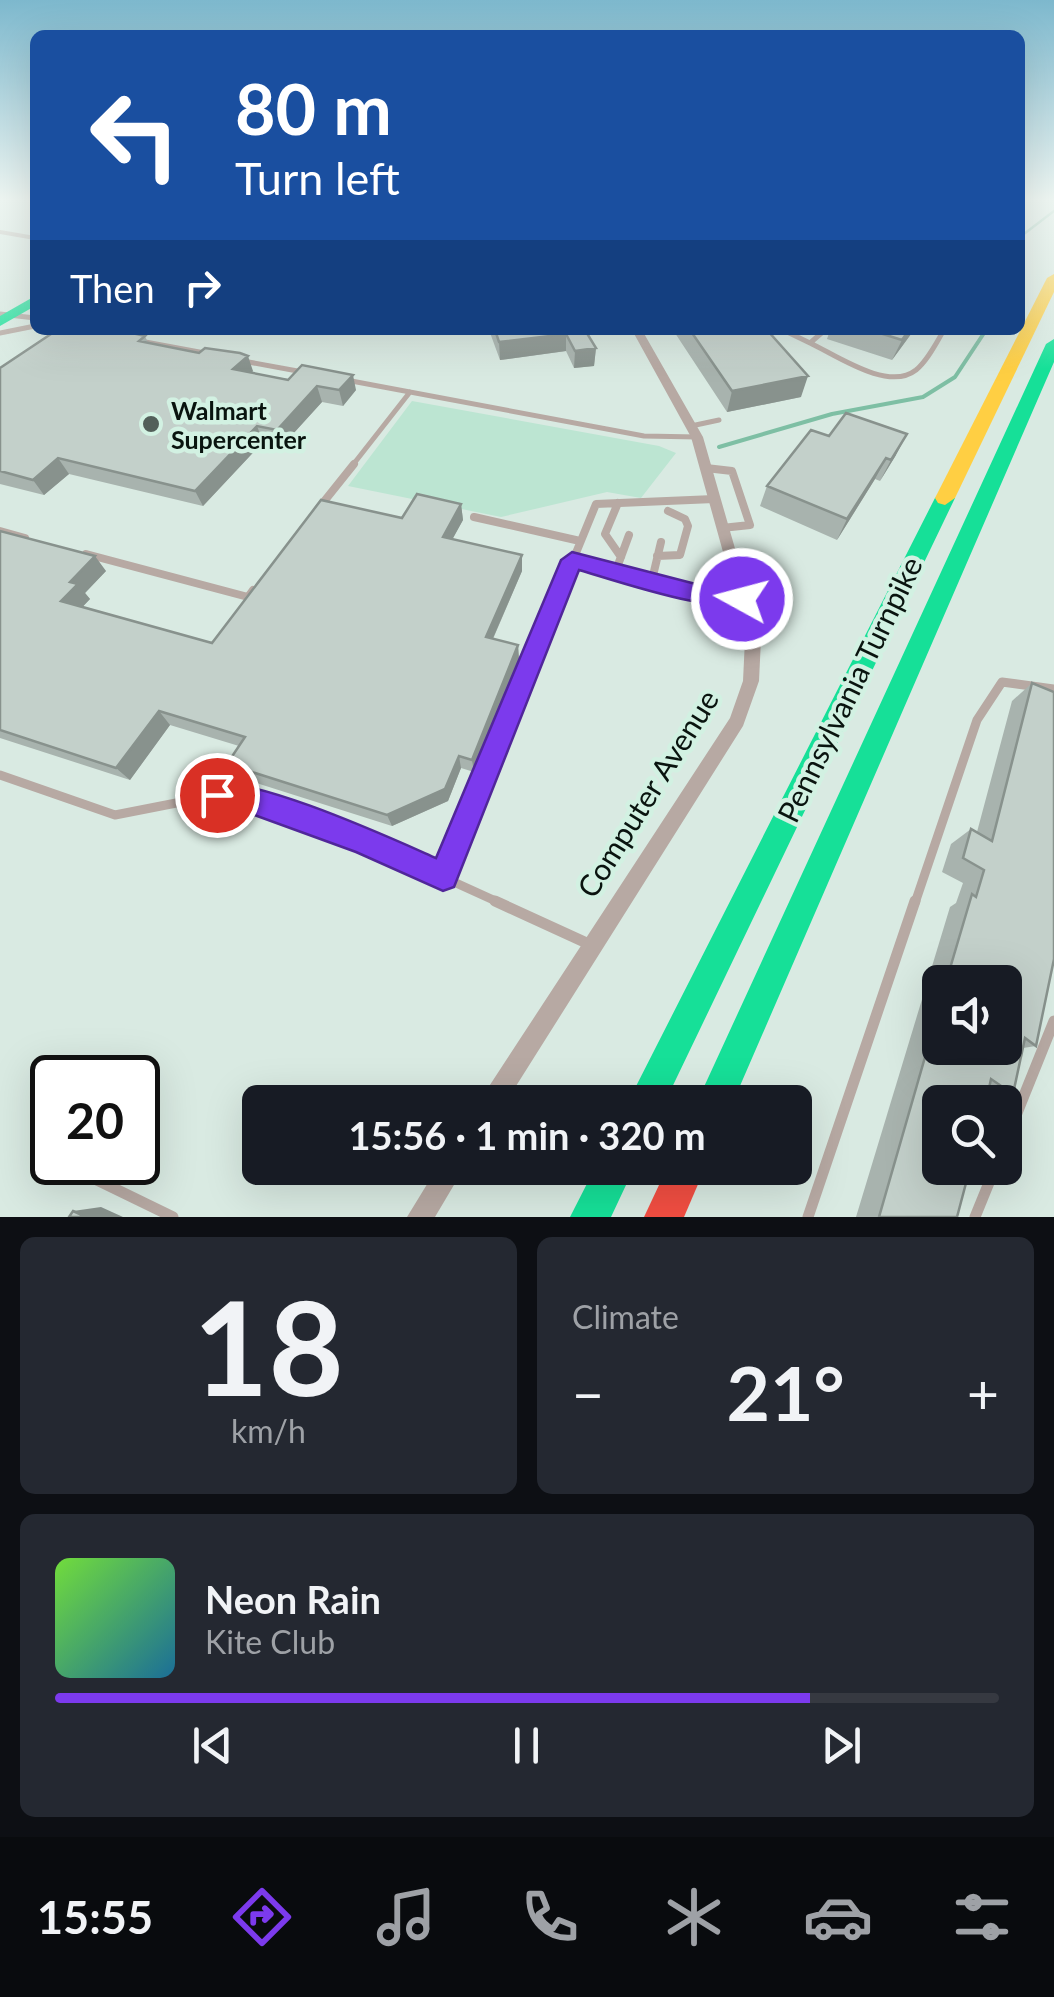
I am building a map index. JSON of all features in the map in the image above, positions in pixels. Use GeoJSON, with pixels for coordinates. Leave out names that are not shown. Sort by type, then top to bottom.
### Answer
{"type":"FeatureCollection","features":[{"type":"Feature","properties":{"kind":"main road","name":"Pennsylvania Turnpike"},"geometry":{"type":"LineString","coordinates":[[654,1085],[1054,278]]}},
{"type":"Feature","properties":{"kind":"main road"},"geometry":{"type":"LineString","coordinates":[[3,321],[30,303]]}},
{"type":"Feature","properties":{"kind":"main road","name":"Pennsylvania Turnpike"},"geometry":{"type":"LineString","coordinates":[[723,1085],[1054,344]]}},
{"type":"Feature","properties":{"kind":"main road"},"geometry":{"type":"LineString","coordinates":[[590,1217],[606,1185]]}},
{"type":"Feature","properties":{"kind":"main road"},"geometry":{"type":"LineString","coordinates":[[664,1217],[678,1185]]}},
{"type":"Feature","properties":{"kind":"street","name":"Computer Avenue"},"geometry":{"type":"LineString","coordinates":[[503,1085],[737,721],[751,681],[752,639],[694,431],[640,335]]}},
{"type":"Feature","properties":{"kind":"street"},"geometry":{"type":"LineString","coordinates":[[420,1217],[440,1185]]}},
{"type":"Feature","properties":{"kind":"lane"},"geometry":{"type":"LineString","coordinates":[[3,321],[30,318]]}},
{"type":"Feature","properties":{"kind":"lane"},"geometry":{"type":"LineString","coordinates":[[3,321],[30,325]]}},
{"type":"Feature","properties":{"kind":"lane"},"geometry":{"type":"LineString","coordinates":[[793,335],[881,374],[908,374],[919,366],[941,335]]}},
{"type":"Feature","properties":{"kind":"lane"},"geometry":{"type":"LineString","coordinates":[[810,343],[819,335]]}},
{"type":"Feature","properties":{"kind":"lane"},"geometry":{"type":"LineString","coordinates":[[133,340],[224,357]]}},
{"type":"Feature","properties":{"kind":"lane"},"geometry":{"type":"LineString","coordinates":[[238,360],[320,375]]}},
{"type":"Feature","properties":{"kind":"lane"},"geometry":{"type":"LineString","coordinates":[[333,378],[644,436],[694,431],[719,420]]}},
{"type":"Feature","properties":{"kind":"lane"},"geometry":{"type":"LineString","coordinates":[[306,524],[410,392]]}},
{"type":"Feature","properties":{"kind":"lane"},"geometry":{"type":"LineString","coordinates":[[705,468],[732,471],[750,525],[722,528]]}},
{"type":"Feature","properties":{"kind":"lane"},"geometry":{"type":"LineString","coordinates":[[443,876],[596,504],[668,510],[714,499]]}},
{"type":"Feature","properties":{"kind":"lane"},"geometry":{"type":"LineString","coordinates":[[618,503],[605,534],[620,557]]}},
{"type":"Feature","properties":{"kind":"lane"},"geometry":{"type":"LineString","coordinates":[[658,556],[680,555],[688,526],[668,510]]}},
{"type":"Feature","properties":{"kind":"lane"},"geometry":{"type":"LineString","coordinates":[[474,518],[580,540]]}},
{"type":"Feature","properties":{"kind":"lane"},"geometry":{"type":"LineString","coordinates":[[0,531],[37,541]]}},
{"type":"Feature","properties":{"kind":"lane"},"geometry":{"type":"LineString","coordinates":[[615,573],[629,535]]}},
{"type":"Feature","properties":{"kind":"lane"},"geometry":{"type":"LineString","coordinates":[[652,584],[661,542]]}},
{"type":"Feature","properties":{"kind":"lane"},"geometry":{"type":"LineString","coordinates":[[74,551],[248,597],[260,583]]}},
{"type":"Feature","properties":{"kind":"lane"},"geometry":{"type":"LineString","coordinates":[[572,560],[652,584],[715,598],[742,599]]}},
{"type":"Feature","properties":{"kind":"lane"},"geometry":{"type":"LineString","coordinates":[[808,1217],[977,720],[1002,682],[1054,690]]}},
{"type":"Feature","properties":{"kind":"lane"},"geometry":{"type":"LineString","coordinates":[[0,775],[116,815],[217,795],[249,800],[361,840],[591,945]]}},
{"type":"Feature","properties":{"kind":"lane"},"geometry":{"type":"LineString","coordinates":[[1022,1101],[1054,1021]]}},
{"type":"Feature","properties":{"kind":"lane"},"geometry":{"type":"LineString","coordinates":[[107,1185],[173,1217]]}},
{"type":"Feature","properties":{"kind":"lane"},"geometry":{"type":"LineString","coordinates":[[975,1217],[988,1185]]}},
{"type":"Feature","properties":{"kind":"green space"},"geometry":{"type":"Polygon","coordinates":[[[412,401],[659,446],[676,453],[641,498],[607,492],[501,517],[348,486],[412,401]]]}},
{"type":"Feature","properties":{"kind":"building","name":"Walmart Supercenter"},"geometry":{"type":"Polygon","coordinates":[[[50,335],[141,335],[145,336],[139,341],[199,353],[205,348],[240,353],[248,356],[233,369],[288,380],[302,365],[353,375],[339,390],[317,386],[277,430],[257,426],[195,491],[58,458],[33,480],[0,471],[0,368],[50,335]]]}},
{"type":"Feature","properties":{"kind":"building"},"geometry":{"type":"Polygon","coordinates":[[[497,335],[558,335],[499,342],[497,335]]]}},
{"type":"Feature","properties":{"kind":"building"},"geometry":{"type":"Polygon","coordinates":[[[567,335],[588,335],[596,348],[575,351],[567,335]]]}},
{"type":"Feature","properties":{"kind":"building"},"geometry":{"type":"Polygon","coordinates":[[[693,335],[771,335],[808,376],[732,391],[693,335]]]}},
{"type":"Feature","properties":{"kind":"building"},"geometry":{"type":"Polygon","coordinates":[[[846,413],[907,434],[891,460],[886,458],[847,519],[767,486],[811,430],[829,436],[846,413]]]}},
{"type":"Feature","properties":{"kind":"building"},"geometry":{"type":"Polygon","coordinates":[[[417,494],[461,504],[443,537],[522,555],[486,637],[518,645],[472,760],[459,756],[445,789],[387,815],[227,764],[245,737],[159,711],[116,768],[0,730],[0,531],[95,556],[70,582],[78,584],[61,601],[212,643],[321,500],[402,518],[417,494]]]}},
{"type":"Feature","properties":{"kind":"building"},"geometry":{"type":"Polygon","coordinates":[[[1032,683],[1054,692],[1054,959],[1036,1046],[1025,1038],[1022,1052],[1022,965],[951,965],[972,894],[976,897],[984,870],[963,858],[971,829],[992,841],[1032,683]]]}},
{"type":"Feature","properties":{"kind":"building"},"geometry":{"type":"Polygon","coordinates":[[[923,1065],[1019,1065],[1015,1085],[1000,1085],[991,1079],[990,1085],[922,1085],[922,1185],[965,1185],[957,1217],[879,1217],[923,1065]]]}},
{"type":"Feature","properties":{"kind":"waterway"},"geometry":{"type":"LineString","coordinates":[[719,447],[832,414],[923,397],[955,377],[983,335]]}},
{"type":"Feature","properties":{"kind":"traffic: fast"},"geometry":{"type":"LineString","coordinates":[[0,322],[30,303]]}},
{"type":"Feature","properties":{"kind":"traffic: fast"},"geometry":{"type":"LineString","coordinates":[[723,1085],[1054,344]]}},
{"type":"Feature","properties":{"kind":"traffic: fast"},"geometry":{"type":"LineString","coordinates":[[654,1085],[945,498]]}},
{"type":"Feature","properties":{"kind":"traffic: fast"},"geometry":{"type":"LineString","coordinates":[[590,1217],[606,1185]]}},
{"type":"Feature","properties":{"kind":"traffic: slow"},"geometry":{"type":"LineString","coordinates":[[945,498],[1054,278]]}},
{"type":"Feature","properties":{"kind":"traffic: jam"},"geometry":{"type":"LineString","coordinates":[[664,1217],[678,1185]]}},
{"type":"Feature","properties":{"kind":"place","name":"Walmart Supercenter"},"geometry":{"type":"Point","coordinates":[151,424]}},
{"type":"Feature","properties":{"kind":"route"},"geometry":{"type":"LineString","coordinates":[[217,795],[249,800],[361,840],[443,876],[572,560],[652,584],[715,598],[742,599]]}}]}
